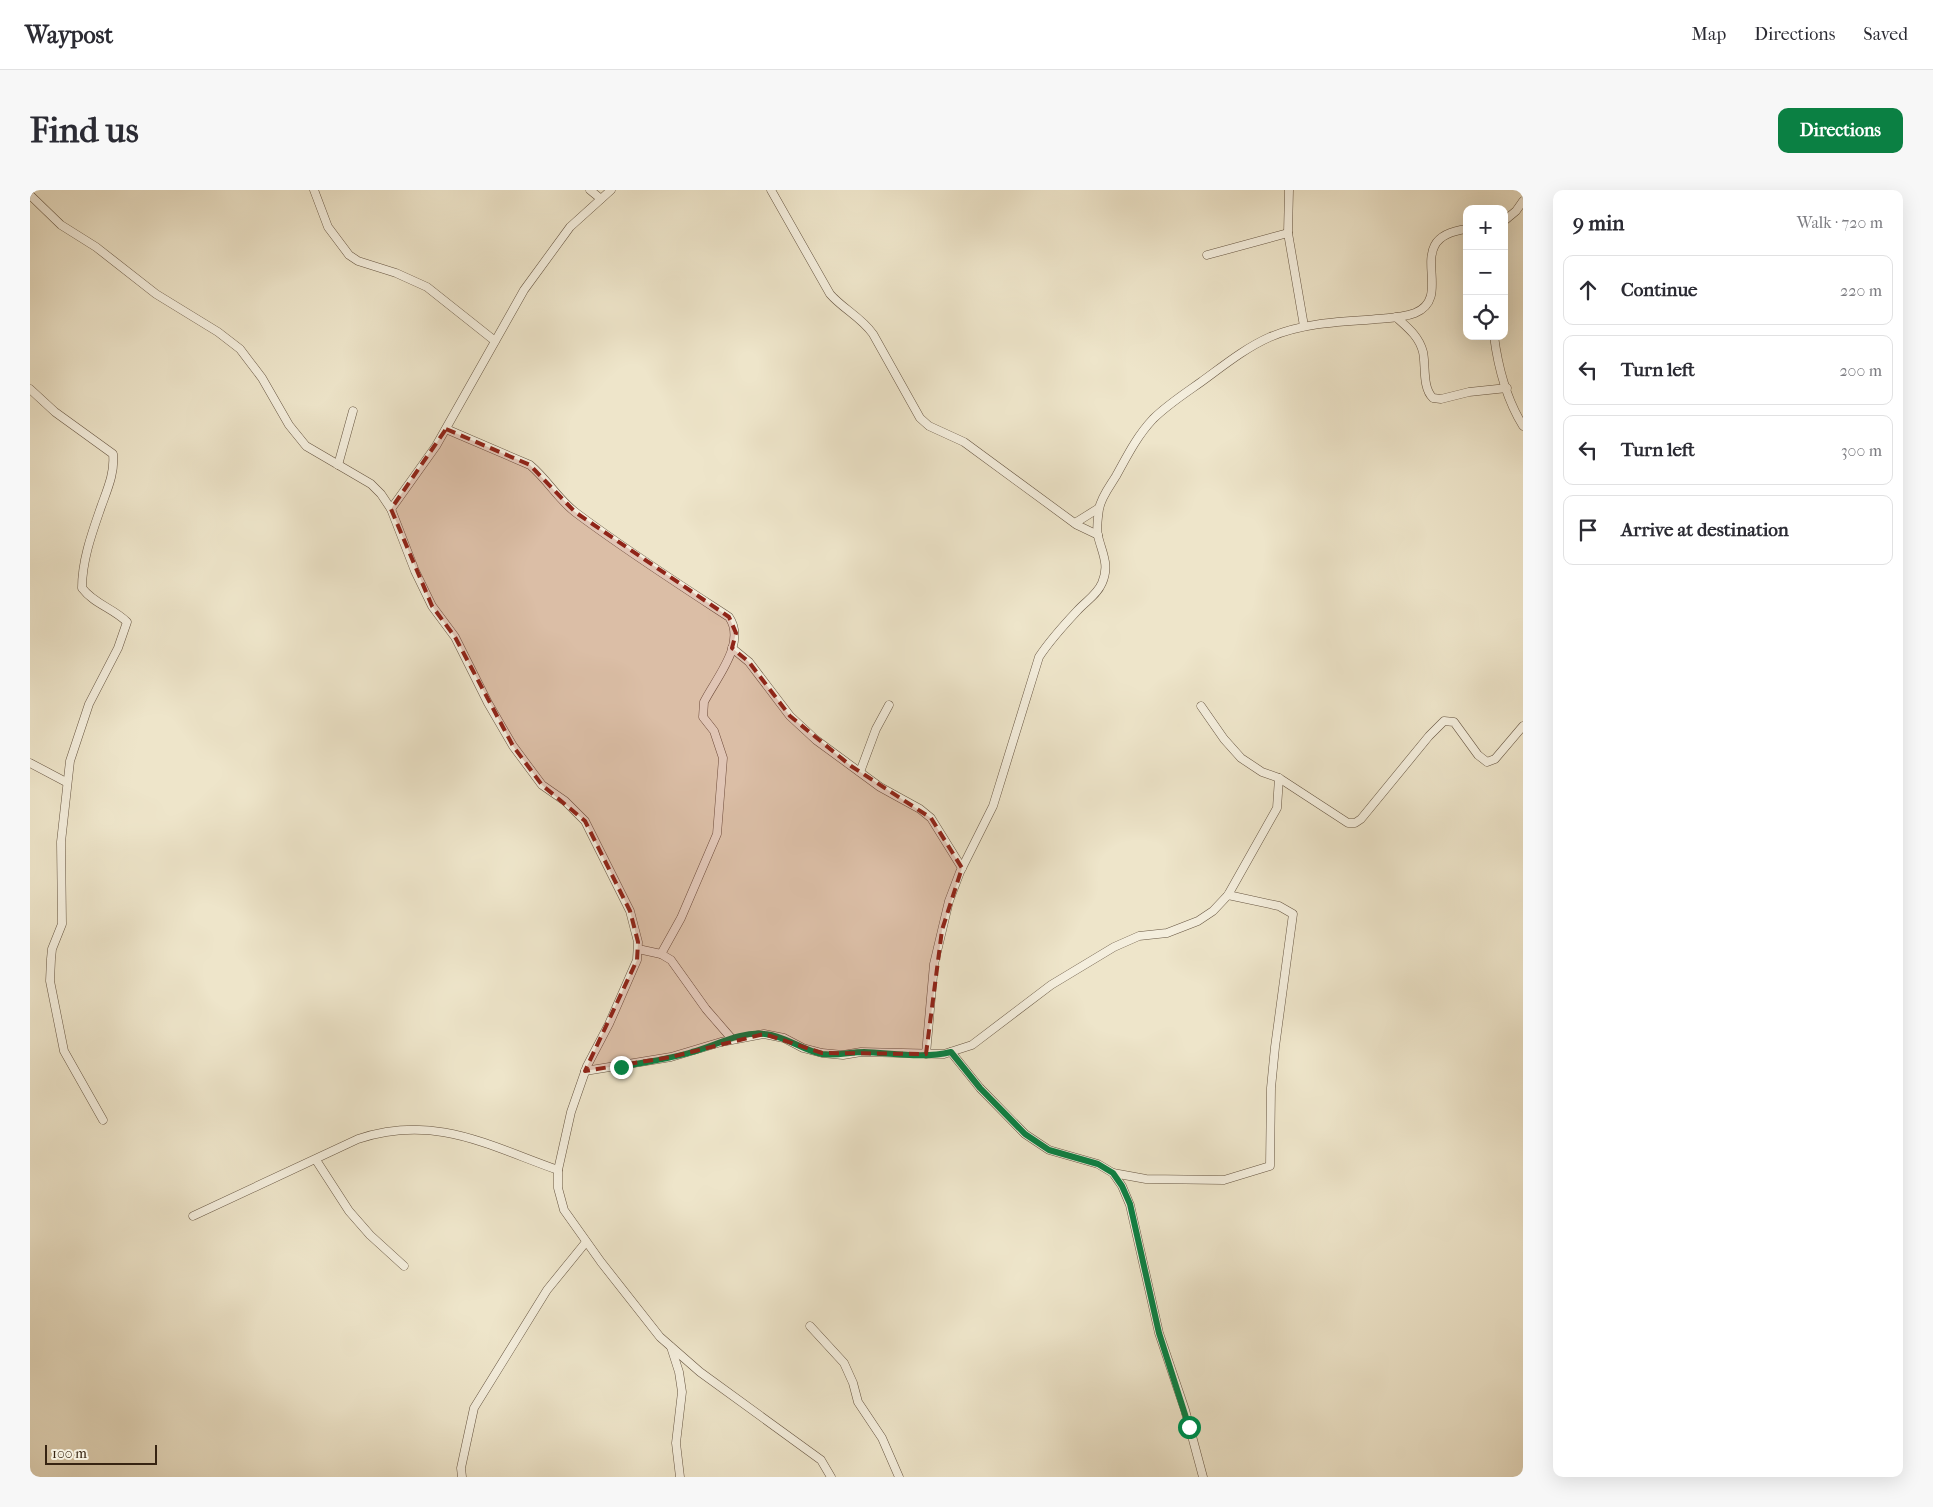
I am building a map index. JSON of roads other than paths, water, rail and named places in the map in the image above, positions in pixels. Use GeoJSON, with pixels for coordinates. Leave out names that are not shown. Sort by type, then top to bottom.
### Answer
{"type":"FeatureCollection","features":[{"type":"Feature","properties":{"kind":"street"},"geometry":{"type":"LineString","coordinates":[[314,190],[328,227],[349,255],[427,287],[495,341]]}},
{"type":"Feature","properties":{"kind":"street"},"geometry":{"type":"LineString","coordinates":[[590,190],[601,199]]}},
{"type":"Feature","properties":{"kind":"street"},"geometry":{"type":"LineString","coordinates":[[391,509],[446,429],[524,290],[557,243],[611,190]]}},
{"type":"Feature","properties":{"kind":"street"},"geometry":{"type":"LineString","coordinates":[[771,190],[830,294],[836,301],[864,322],[873,334],[920,418],[929,426],[964,442],[1075,524],[1098,535]]}},
{"type":"Feature","properties":{"kind":"street"},"geometry":{"type":"LineString","coordinates":[[1289,190],[1288,233],[1304,326]]}},
{"type":"Feature","properties":{"kind":"street"},"geometry":{"type":"LineString","coordinates":[[30,195],[61,225],[96,247],[156,294],[218,332],[240,349],[262,378],[289,425],[306,446],[371,484],[381,494],[391,509],[415,571],[432,606],[455,637],[488,703],[514,746],[542,785],[565,801],[585,821],[630,911],[638,949],[638,960],[585,1071],[571,1112],[558,1170],[558,1188],[564,1210],[586,1242],[660,1337],[700,1372],[821,1460],[831,1477]]}},
{"type":"Feature","properties":{"kind":"street"},"geometry":{"type":"LineString","coordinates":[[1508,217],[1523,202]]}},
{"type":"Feature","properties":{"kind":"street"},"geometry":{"type":"LineString","coordinates":[[926,1054],[934,964],[949,901],[962,868],[993,806],[1039,657],[1053,636],[1094,596],[1102,584],[1107,569],[1104,550],[1098,535],[1099,508],[1131,447],[1153,419],[1172,403],[1239,354],[1271,337],[1304,326],[1396,317],[1416,312],[1428,303],[1432,291],[1431,259],[1434,245],[1439,237],[1448,232],[1463,230]]}},
{"type":"Feature","properties":{"kind":"street"},"geometry":{"type":"LineString","coordinates":[[1207,255],[1288,233]]}},
{"type":"Feature","properties":{"kind":"street"},"geometry":{"type":"LineString","coordinates":[[1396,317],[1415,334],[1423,351],[1428,390],[1433,398],[1441,399],[1507,388]]}},
{"type":"Feature","properties":{"kind":"street"},"geometry":{"type":"LineString","coordinates":[[1495,340],[1513,410],[1523,426]]}},
{"type":"Feature","properties":{"kind":"street"},"geometry":{"type":"LineString","coordinates":[[30,389],[55,412],[113,454],[114,464],[85,558],[82,588],[90,598],[121,616],[127,622],[126,630],[89,704],[70,761],[66,782],[61,842],[62,924],[52,949],[50,981],[64,1051],[103,1120]]}},
{"type":"Feature","properties":{"kind":"street"},"geometry":{"type":"LineString","coordinates":[[338,465],[353,411]]}},
{"type":"Feature","properties":{"kind":"street"},"geometry":{"type":"LineString","coordinates":[[446,429],[530,465],[540,473],[560,499],[575,512],[729,617],[736,632],[732,648],[702,709],[703,717],[719,743],[723,758],[717,834],[681,918],[661,954]]}},
{"type":"Feature","properties":{"kind":"street"},"geometry":{"type":"LineString","coordinates":[[1075,524],[1099,508]]}},
{"type":"Feature","properties":{"kind":"street"},"geometry":{"type":"LineString","coordinates":[[732,648],[749,662],[797,722],[816,740],[860,772],[931,818],[962,868]]}},
{"type":"Feature","properties":{"kind":"street"},"geometry":{"type":"LineString","coordinates":[[860,772],[876,729],[889,705]]}},
{"type":"Feature","properties":{"kind":"street"},"geometry":{"type":"LineString","coordinates":[[1201,706],[1224,740],[1241,758],[1262,772],[1280,778],[1342,820],[1355,823],[1361,819],[1444,720],[1454,722],[1478,755],[1487,762],[1495,759],[1523,726]]}},
{"type":"Feature","properties":{"kind":"street"},"geometry":{"type":"LineString","coordinates":[[30,762],[66,782]]}},
{"type":"Feature","properties":{"kind":"street"},"geometry":{"type":"LineString","coordinates":[[585,1071],[671,1058],[732,1039],[764,1034],[784,1038],[803,1048],[822,1054],[843,1055],[861,1052],[926,1054],[951,1052],[972,1045],[1052,985],[1114,947],[1139,936],[1167,932],[1198,922],[1213,911],[1228,895],[1277,808],[1280,778]]}},
{"type":"Feature","properties":{"kind":"street"},"geometry":{"type":"LineString","coordinates":[[951,1052],[980,1088],[1025,1134],[1049,1150],[1098,1164],[1113,1173],[1146,1179],[1224,1180],[1270,1166],[1272,1088],[1276,1038],[1293,914],[1279,906],[1228,895]]}},
{"type":"Feature","properties":{"kind":"street"},"geometry":{"type":"LineString","coordinates":[[638,949],[661,954],[680,970],[706,1009],[732,1039]]}},
{"type":"Feature","properties":{"kind":"street"},"geometry":{"type":"LineString","coordinates":[[193,1216],[358,1139],[380,1132],[405,1129],[443,1132],[470,1138],[558,1170]]}},
{"type":"Feature","properties":{"kind":"street"},"geometry":{"type":"LineString","coordinates":[[316,1160],[349,1210],[370,1235],[404,1266]]}},
{"type":"Feature","properties":{"kind":"street"},"geometry":{"type":"LineString","coordinates":[[1113,1173],[1122,1186],[1130,1204],[1159,1333],[1185,1410],[1203,1477]]}},
{"type":"Feature","properties":{"kind":"street"},"geometry":{"type":"LineString","coordinates":[[462,1477],[461,1468],[474,1408],[547,1290],[586,1242]]}},
{"type":"Feature","properties":{"kind":"street"},"geometry":{"type":"LineString","coordinates":[[810,1326],[844,1363],[853,1383],[858,1402],[882,1438],[899,1477]]}},
{"type":"Feature","properties":{"kind":"street"},"geometry":{"type":"LineString","coordinates":[[672,1347],[682,1392],[676,1443],[680,1477]]}}]}
